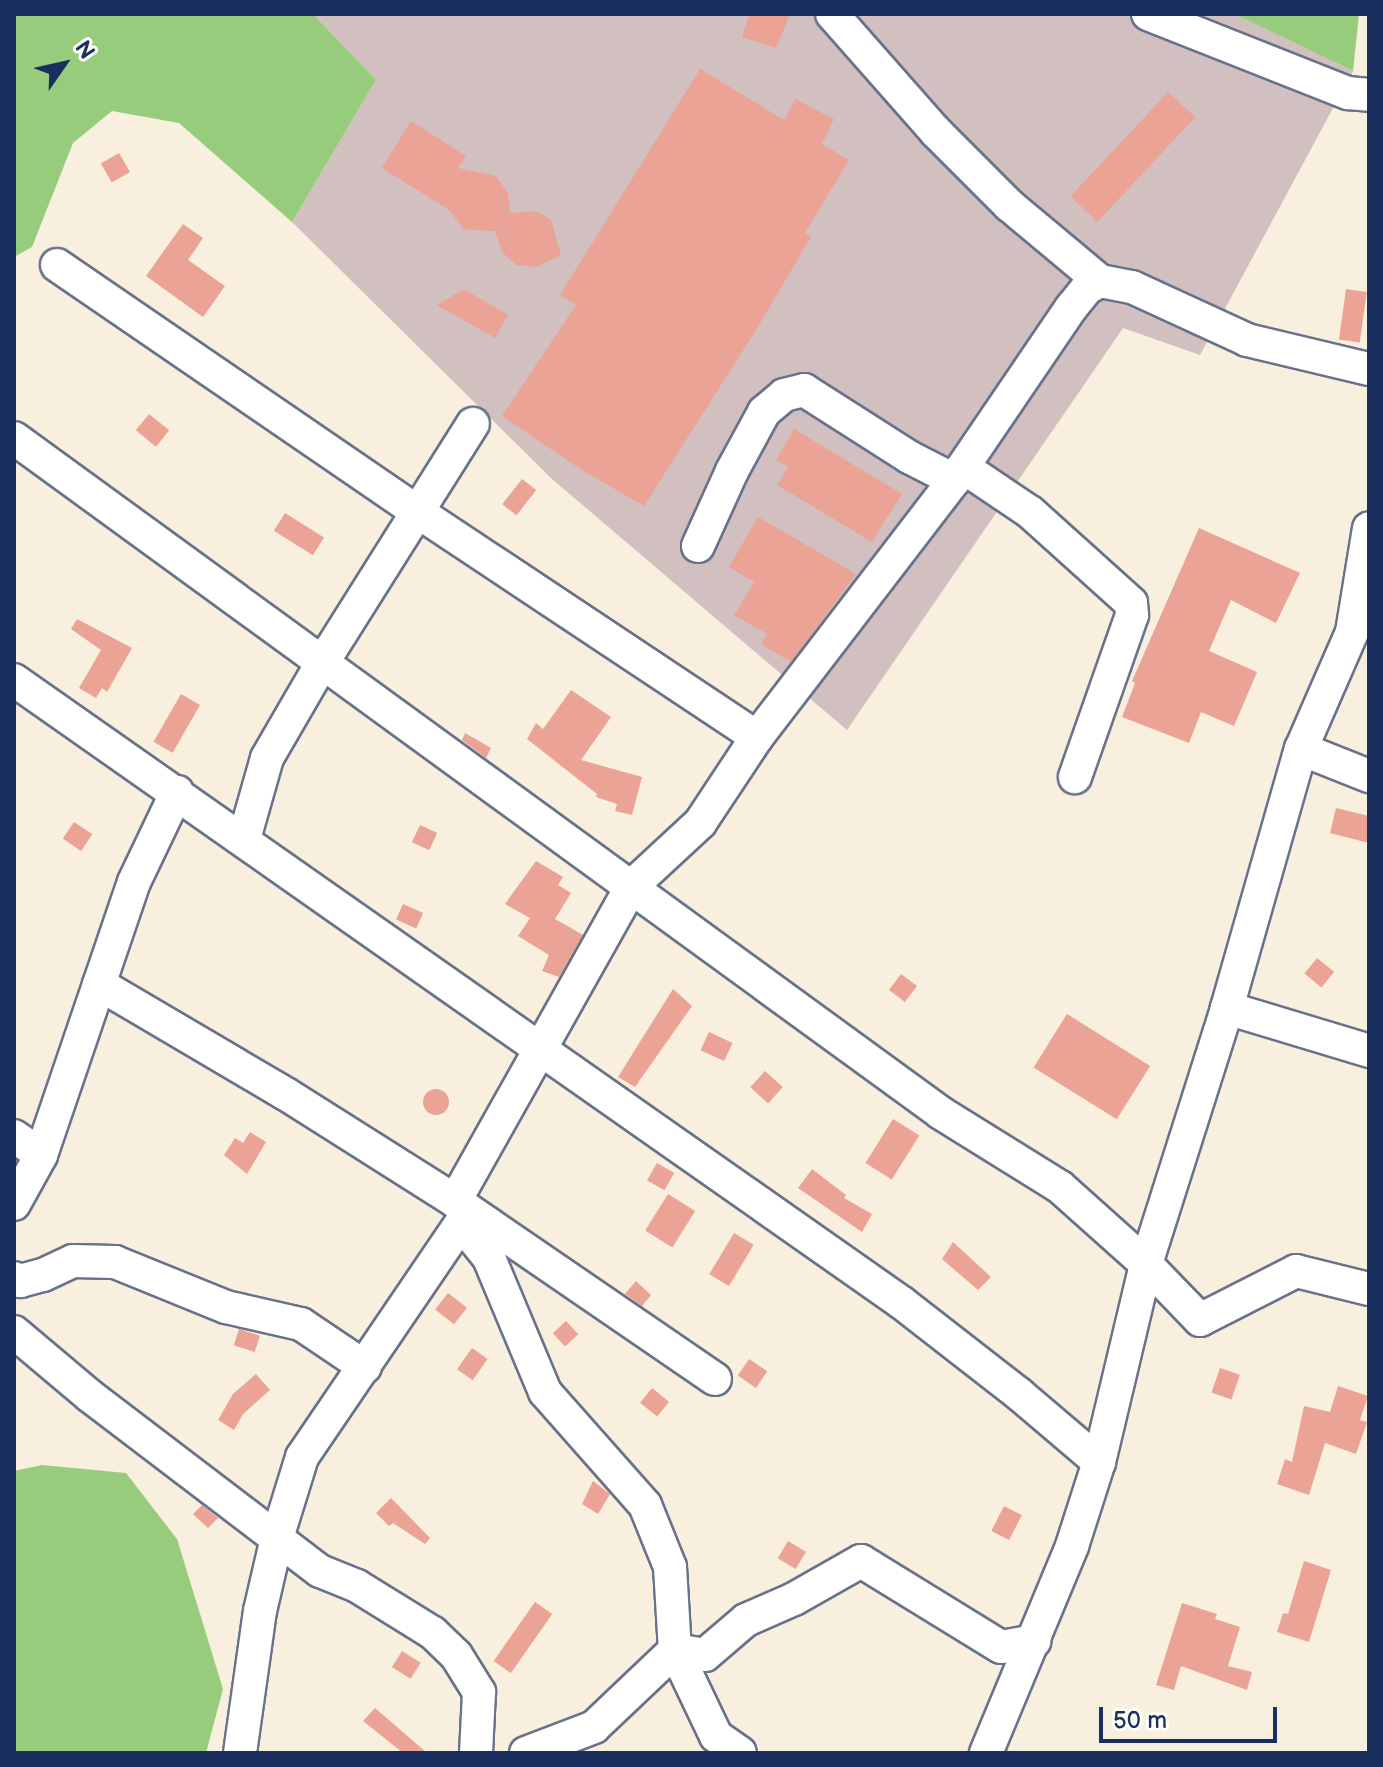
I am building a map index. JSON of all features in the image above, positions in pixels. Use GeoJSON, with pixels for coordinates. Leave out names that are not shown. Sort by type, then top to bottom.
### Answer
{"type":"FeatureCollection","features":[{"type":"Feature","properties":{"kind":"street"},"geometry":{"type":"LineString","coordinates":[[832,14],[936,132],[988,184],[1100,281],[1132,287],[1247,340],[1369,369]]}},
{"type":"Feature","properties":{"kind":"street"},"geometry":{"type":"LineString","coordinates":[[1148,14],[1348,93],[1369,95]]}},
{"type":"Feature","properties":{"kind":"street"},"geometry":{"type":"LineString","coordinates":[[57,265],[418,512],[757,737]]}},
{"type":"Feature","properties":{"kind":"street"},"geometry":{"type":"LineString","coordinates":[[455,1201],[538,1048],[632,886],[700,823],[757,737],[958,473],[1071,308],[1087,288],[1100,281]]}},
{"type":"Feature","properties":{"kind":"street"},"geometry":{"type":"LineString","coordinates":[[698,546],[732,471],[764,412],[784,395],[804,390],[909,457],[958,473],[1030,512],[1131,603],[1132,615],[1075,777]]}},
{"type":"Feature","properties":{"kind":"street"},"geometry":{"type":"LineString","coordinates":[[244,839],[267,758],[321,665],[473,424]]}},
{"type":"Feature","properties":{"kind":"street"},"geometry":{"type":"LineString","coordinates":[[14,438],[321,665],[632,886],[941,1113],[1060,1187],[1146,1264],[1200,1320],[1296,1271],[1369,1289]]}},
{"type":"Feature","properties":{"kind":"street"},"geometry":{"type":"LineString","coordinates":[[986,1753],[1072,1546],[1099,1462],[1146,1264],[1227,1008],[1301,749],[1352,632],[1368,536]]}},
{"type":"Feature","properties":{"kind":"street"},"geometry":{"type":"LineString","coordinates":[[14,680],[902,1303],[1019,1394],[1099,1462]]}},
{"type":"Feature","properties":{"kind":"street"},"geometry":{"type":"LineString","coordinates":[[1301,749],[1369,776]]}},
{"type":"Feature","properties":{"kind":"street"},"geometry":{"type":"LineString","coordinates":[[14,1204],[41,1155],[134,882],[177,792]]}},
{"type":"Feature","properties":{"kind":"street"},"geometry":{"type":"LineString","coordinates":[[99,984],[286,1094],[455,1201],[715,1379]]}},
{"type":"Feature","properties":{"kind":"street"},"geometry":{"type":"LineString","coordinates":[[1227,1008],[1369,1051]]}},
{"type":"Feature","properties":{"kind":"street"},"geometry":{"type":"LineString","coordinates":[[14,1136],[41,1155]]}},
{"type":"Feature","properties":{"kind":"street"},"geometry":{"type":"LineString","coordinates":[[240,1753],[260,1611],[277,1538],[302,1457],[461,1223],[489,1258],[545,1392],[645,1505],[670,1567],[675,1650],[716,1736],[740,1753]]}},
{"type":"Feature","properties":{"kind":"street"},"geometry":{"type":"LineString","coordinates":[[14,1278],[20,1281],[43,1275],[73,1261],[115,1262],[226,1307],[301,1324],[365,1367]]}},
{"type":"Feature","properties":{"kind":"street"},"geometry":{"type":"LineString","coordinates":[[14,1332],[90,1396],[320,1571],[357,1586],[433,1633],[456,1655],[479,1692],[476,1753]]}},
{"type":"Feature","properties":{"kind":"street"},"geometry":{"type":"LineString","coordinates":[[675,1650],[705,1655],[746,1620],[794,1599],[861,1561],[1001,1647],[1034,1641]]}},
{"type":"Feature","properties":{"kind":"street"},"geometry":{"type":"LineString","coordinates":[[526,1753],[594,1727],[675,1650]]}},
{"type":"Feature","properties":{"kind":"shaded area"},"geometry":{"type":"Polygon","coordinates":[[[313,14],[1234,14],[1353,71],[1200,355],[1123,328],[847,730],[552,479],[292,222],[376,80],[313,14]]]}},
{"type":"Feature","properties":{"kind":"green space"},"geometry":{"type":"Polygon","coordinates":[[[14,14],[313,14],[376,80],[292,222],[179,123],[112,111],[73,143],[32,247],[14,257],[14,14]]]}},
{"type":"Feature","properties":{"kind":"green space"},"geometry":{"type":"Polygon","coordinates":[[[1234,14],[1359,14],[1353,71],[1234,14]]]}},
{"type":"Feature","properties":{"kind":"green space"},"geometry":{"type":"Polygon","coordinates":[[[42,1465],[126,1473],[177,1539],[223,1689],[206,1753],[14,1753],[14,1471],[42,1465]]]}},
{"type":"Feature","properties":{"kind":"building"},"geometry":{"type":"Polygon","coordinates":[[[749,14],[790,14],[776,48],[742,37],[749,14]]]}},
{"type":"Feature","properties":{"kind":"building"},"geometry":{"type":"Polygon","coordinates":[[[700,69],[784,120],[795,99],[834,119],[822,144],[849,160],[805,233],[811,237],[756,330],[644,506],[579,468],[502,416],[576,305],[560,295],[700,69]]]}},
{"type":"Feature","properties":{"kind":"building"},"geometry":{"type":"Polygon","coordinates":[[[1168,92],[1195,117],[1098,222],[1070,197],[1168,92]]]}},
{"type":"Feature","properties":{"kind":"building"},"geometry":{"type":"Polygon","coordinates":[[[411,121],[466,156],[458,168],[496,176],[508,193],[510,213],[536,211],[551,220],[561,255],[536,267],[516,265],[502,252],[495,231],[464,229],[449,210],[382,168],[411,121]]]}},
{"type":"Feature","properties":{"kind":"building"},"geometry":{"type":"Polygon","coordinates":[[[119,153],[130,172],[112,183],[101,164],[119,153]]]}},
{"type":"Feature","properties":{"kind":"building"},"geometry":{"type":"Polygon","coordinates":[[[183,224],[203,238],[188,260],[225,286],[203,317],[146,276],[183,224]]]}},
{"type":"Feature","properties":{"kind":"building"},"geometry":{"type":"Polygon","coordinates":[[[464,289],[508,315],[495,338],[437,305],[464,289]]]}},
{"type":"Feature","properties":{"kind":"building"},"geometry":{"type":"Polygon","coordinates":[[[1346,289],[1367,292],[1360,342],[1339,340],[1346,289]]]}},
{"type":"Feature","properties":{"kind":"building"},"geometry":{"type":"Polygon","coordinates":[[[149,414],[169,430],[156,447],[136,430],[149,414]]]}},
{"type":"Feature","properties":{"kind":"building"},"geometry":{"type":"Polygon","coordinates":[[[794,429],[902,494],[872,542],[777,485],[788,467],[776,460],[794,429]]]}},
{"type":"Feature","properties":{"kind":"building"},"geometry":{"type":"Polygon","coordinates":[[[522,479],[536,490],[516,515],[502,504],[522,479]]]}},
{"type":"Feature","properties":{"kind":"building"},"geometry":{"type":"Polygon","coordinates":[[[285,513],[324,537],[313,555],[274,531],[285,513]]]}},
{"type":"Feature","properties":{"kind":"building"},"geometry":{"type":"Polygon","coordinates":[[[758,517],[856,574],[791,662],[761,644],[767,634],[734,615],[754,582],[729,567],[758,517]]]}},
{"type":"Feature","properties":{"kind":"building"},"geometry":{"type":"Polygon","coordinates":[[[1199,528],[1300,573],[1276,623],[1231,600],[1209,651],[1257,672],[1234,726],[1201,712],[1189,743],[1122,717],[1135,683],[1132,681],[1199,528]]]}},
{"type":"Feature","properties":{"kind":"building"},"geometry":{"type":"Polygon","coordinates":[[[77,619],[132,648],[107,692],[102,688],[96,698],[79,688],[101,650],[71,629],[77,619]]]}},
{"type":"Feature","properties":{"kind":"building"},"geometry":{"type":"Polygon","coordinates":[[[571,690],[611,717],[581,760],[642,777],[632,815],[615,811],[617,804],[596,797],[597,794],[527,739],[536,723],[543,729],[571,690]]]}},
{"type":"Feature","properties":{"kind":"building"},"geometry":{"type":"Polygon","coordinates":[[[181,694],[200,705],[173,753],[153,742],[181,694]]]}},
{"type":"Feature","properties":{"kind":"building"},"geometry":{"type":"Polygon","coordinates":[[[465,733],[491,748],[486,758],[462,740],[465,733]]]}},
{"type":"Feature","properties":{"kind":"building"},"geometry":{"type":"Polygon","coordinates":[[[1336,808],[1369,816],[1369,843],[1330,833],[1336,808]]]}},
{"type":"Feature","properties":{"kind":"building"},"geometry":{"type":"Polygon","coordinates":[[[74,822],[92,834],[81,851],[63,839],[74,822]]]}},
{"type":"Feature","properties":{"kind":"building"},"geometry":{"type":"Polygon","coordinates":[[[420,825],[437,833],[429,850],[412,842],[420,825]]]}},
{"type":"Feature","properties":{"kind":"building"},"geometry":{"type":"Polygon","coordinates":[[[536,861],[563,877],[558,885],[571,893],[555,919],[583,935],[559,977],[542,971],[549,955],[518,936],[530,918],[505,904],[536,861]]]}},
{"type":"Feature","properties":{"kind":"building"},"geometry":{"type":"Polygon","coordinates":[[[403,904],[423,913],[416,928],[396,920],[403,904]]]}},
{"type":"Feature","properties":{"kind":"building"},"geometry":{"type":"Polygon","coordinates":[[[1317,958],[1334,972],[1322,987],[1304,974],[1317,958]]]}},
{"type":"Feature","properties":{"kind":"building"},"geometry":{"type":"Polygon","coordinates":[[[901,974],[917,986],[905,1002],[889,990],[901,974]]]}},
{"type":"Feature","properties":{"kind":"building"},"geometry":{"type":"Polygon","coordinates":[[[673,989],[692,1006],[635,1087],[618,1077],[673,989]]]}},
{"type":"Feature","properties":{"kind":"building"},"geometry":{"type":"Polygon","coordinates":[[[1067,1014],[1150,1066],[1117,1119],[1034,1067],[1067,1014]]]}},
{"type":"Feature","properties":{"kind":"building"},"geometry":{"type":"Polygon","coordinates":[[[709,1032],[733,1043],[724,1061],[701,1050],[709,1032]]]}},
{"type":"Feature","properties":{"kind":"building"},"geometry":{"type":"Polygon","coordinates":[[[765,1071],[783,1087],[768,1103],[750,1087],[765,1071]]]}},
{"type":"Feature","properties":{"kind":"building"},"geometry":{"type":"Polygon","coordinates":[[[436,1089],[445,1093],[449,1102],[445,1111],[436,1115],[427,1111],[423,1102],[427,1093],[436,1089]]]}},
{"type":"Feature","properties":{"kind":"building"},"geometry":{"type":"Polygon","coordinates":[[[893,1119],[919,1135],[892,1180],[865,1163],[893,1119]]]}},
{"type":"Feature","properties":{"kind":"building"},"geometry":{"type":"Polygon","coordinates":[[[250,1132],[266,1142],[247,1174],[224,1155],[235,1138],[243,1143],[250,1132]]]}},
{"type":"Feature","properties":{"kind":"building"},"geometry":{"type":"Polygon","coordinates":[[[657,1163],[674,1173],[664,1190],[647,1180],[657,1163]]]}},
{"type":"Feature","properties":{"kind":"building"},"geometry":{"type":"Polygon","coordinates":[[[812,1169],[846,1195],[844,1198],[872,1214],[862,1232],[798,1188],[812,1169]]]}},
{"type":"Feature","properties":{"kind":"building"},"geometry":{"type":"Polygon","coordinates":[[[668,1194],[695,1211],[672,1247],[645,1230],[668,1194]]]}},
{"type":"Feature","properties":{"kind":"building"},"geometry":{"type":"Polygon","coordinates":[[[734,1233],[754,1245],[729,1286],[709,1274],[734,1233]]]}},
{"type":"Feature","properties":{"kind":"building"},"geometry":{"type":"Polygon","coordinates":[[[953,1242],[991,1277],[978,1290],[942,1259],[953,1242]]]}},
{"type":"Feature","properties":{"kind":"building"},"geometry":{"type":"Polygon","coordinates":[[[636,1281],[651,1295],[642,1306],[625,1294],[636,1281]]]}},
{"type":"Feature","properties":{"kind":"building"},"geometry":{"type":"Polygon","coordinates":[[[448,1293],[467,1308],[454,1324],[435,1310],[448,1293]]]}},
{"type":"Feature","properties":{"kind":"building"},"geometry":{"type":"Polygon","coordinates":[[[566,1321],[578,1334],[565,1346],[553,1333],[566,1321]]]}},
{"type":"Feature","properties":{"kind":"building"},"geometry":{"type":"Polygon","coordinates":[[[239,1329],[260,1336],[255,1352],[234,1345],[239,1329]]]}},
{"type":"Feature","properties":{"kind":"building"},"geometry":{"type":"Polygon","coordinates":[[[472,1348],[488,1359],[473,1380],[457,1369],[472,1348]]]}},
{"type":"Feature","properties":{"kind":"building"},"geometry":{"type":"Polygon","coordinates":[[[749,1359],[767,1371],[756,1388],[738,1376],[749,1359]]]}},
{"type":"Feature","properties":{"kind":"building"},"geometry":{"type":"Polygon","coordinates":[[[1220,1368],[1240,1375],[1231,1399],[1212,1393],[1220,1368]]]}},
{"type":"Feature","properties":{"kind":"building"},"geometry":{"type":"Polygon","coordinates":[[[256,1374],[270,1390],[243,1414],[234,1430],[218,1420],[233,1394],[256,1374]]]}},
{"type":"Feature","properties":{"kind":"building"},"geometry":{"type":"Polygon","coordinates":[[[1338,1386],[1368,1396],[1360,1420],[1367,1422],[1356,1454],[1325,1443],[1309,1495],[1277,1484],[1285,1459],[1292,1462],[1304,1406],[1330,1412],[1338,1386]]]}},
{"type":"Feature","properties":{"kind":"building"},"geometry":{"type":"Polygon","coordinates":[[[652,1388],[669,1402],[657,1417],[640,1403],[652,1388]]]}},
{"type":"Feature","properties":{"kind":"building"},"geometry":{"type":"Polygon","coordinates":[[[593,1481],[610,1494],[598,1514],[582,1504],[593,1481]]]}},
{"type":"Feature","properties":{"kind":"building"},"geometry":{"type":"Polygon","coordinates":[[[391,1498],[430,1538],[425,1544],[393,1523],[389,1526],[376,1513],[391,1498]]]}},
{"type":"Feature","properties":{"kind":"building"},"geometry":{"type":"Polygon","coordinates":[[[202,1505],[218,1518],[208,1528],[193,1514],[202,1505]]]}},
{"type":"Feature","properties":{"kind":"building"},"geometry":{"type":"Polygon","coordinates":[[[1004,1506],[1022,1515],[1009,1540],[991,1531],[1004,1506]]]}},
{"type":"Feature","properties":{"kind":"building"},"geometry":{"type":"Polygon","coordinates":[[[788,1541],[806,1552],[796,1569],[778,1558],[788,1541]]]}},
{"type":"Feature","properties":{"kind":"building"},"geometry":{"type":"Polygon","coordinates":[[[1304,1561],[1331,1570],[1309,1642],[1277,1632],[1283,1613],[1288,1614],[1304,1561]]]}},
{"type":"Feature","properties":{"kind":"building"},"geometry":{"type":"Polygon","coordinates":[[[535,1602],[552,1614],[511,1673],[494,1661],[535,1602]]]}},
{"type":"Feature","properties":{"kind":"building"},"geometry":{"type":"Polygon","coordinates":[[[1182,1603],[1217,1614],[1215,1619],[1240,1627],[1228,1666],[1252,1672],[1247,1690],[1181,1666],[1174,1690],[1156,1685],[1182,1603]]]}},
{"type":"Feature","properties":{"kind":"building"},"geometry":{"type":"Polygon","coordinates":[[[402,1651],[421,1663],[411,1679],[392,1667],[402,1651]]]}},
{"type":"Feature","properties":{"kind":"building"},"geometry":{"type":"Polygon","coordinates":[[[375,1708],[426,1752],[403,1753],[363,1721],[375,1708]]]}}]}
